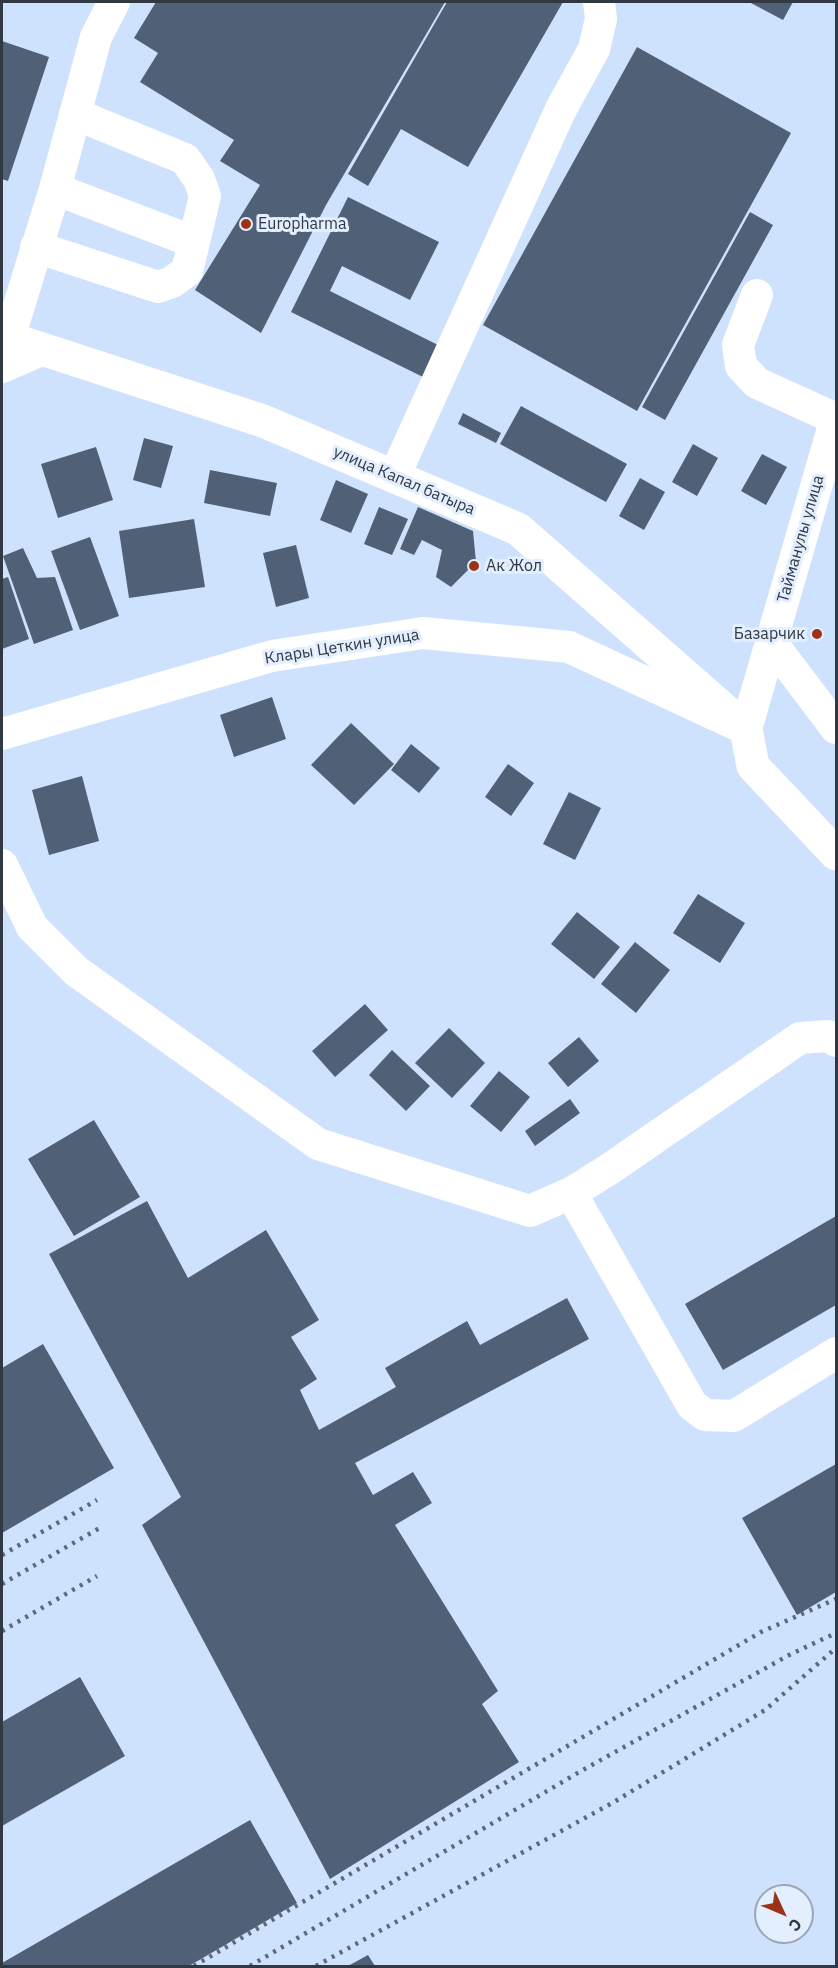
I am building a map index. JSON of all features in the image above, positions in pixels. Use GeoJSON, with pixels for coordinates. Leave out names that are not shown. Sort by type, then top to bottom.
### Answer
{"type":"FeatureCollection","features":[{"type":"Feature","properties":{"kind":"main road","name":"улица Капал батыра"},"geometry":{"type":"LineString","coordinates":[[4,347],[43,349],[263,420],[518,530],[746,729]]}},
{"type":"Feature","properties":{"kind":"main road"},"geometry":{"type":"LineString","coordinates":[[746,729],[753,766],[837,854]]}},
{"type":"Feature","properties":{"kind":"street"},"geometry":{"type":"LineString","coordinates":[[4,347],[55,189],[96,37],[114,2]]}},
{"type":"Feature","properties":{"kind":"street"},"geometry":{"type":"LineString","coordinates":[[394,477],[561,109],[594,48],[601,19],[598,2]]}},
{"type":"Feature","properties":{"kind":"street"},"geometry":{"type":"LineString","coordinates":[[36,247],[158,287],[172,282],[187,271],[205,196],[199,179],[185,159],[75,114]]}},
{"type":"Feature","properties":{"kind":"street"},"geometry":{"type":"LineString","coordinates":[[55,189],[194,242]]}},
{"type":"Feature","properties":{"kind":"street"},"geometry":{"type":"LineString","coordinates":[[757,295],[738,345],[741,366],[757,383],[836,418]]}},
{"type":"Feature","properties":{"kind":"street","name":"Тайманулы улица"},"geometry":{"type":"LineString","coordinates":[[746,729],[836,418]]}},
{"type":"Feature","properties":{"kind":"street","name":"Клары Цеткин улица"},"geometry":{"type":"LineString","coordinates":[[2,734],[272,656],[423,633],[569,647],[746,729]]}},
{"type":"Feature","properties":{"kind":"street"},"geometry":{"type":"LineString","coordinates":[[771,642],[837,728]]}},
{"type":"Feature","properties":{"kind":"street"},"geometry":{"type":"LineString","coordinates":[[2,866],[32,927],[76,971],[318,1144],[530,1211],[570,1193],[800,1038],[828,1036],[837,1041]]}},
{"type":"Feature","properties":{"kind":"street"},"geometry":{"type":"LineString","coordinates":[[570,1193],[692,1405],[705,1415],[734,1416],[837,1353]]}},
{"type":"Feature","properties":{"kind":"building"},"geometry":{"type":"Polygon","coordinates":[[[156,2],[445,2],[326,205],[261,333],[195,290],[260,185],[220,161],[234,140],[140,82],[158,53],[134,38],[156,2]]]}},
{"type":"Feature","properties":{"kind":"building"},"geometry":{"type":"Polygon","coordinates":[[[447,2],[563,2],[468,167],[401,129],[368,186],[348,174],[447,2]]]}},
{"type":"Feature","properties":{"kind":"building"},"geometry":{"type":"Polygon","coordinates":[[[749,2],[793,2],[783,20],[749,2]]]}},
{"type":"Feature","properties":{"kind":"building"},"geometry":{"type":"Polygon","coordinates":[[[2,41],[49,57],[8,181],[2,179],[2,41]]]}},
{"type":"Feature","properties":{"kind":"building"},"geometry":{"type":"Polygon","coordinates":[[[637,47],[791,133],[637,411],[483,325],[637,47]]]}},
{"type":"Feature","properties":{"kind":"building"},"geometry":{"type":"Polygon","coordinates":[[[348,197],[439,242],[410,300],[342,266],[330,291],[438,345],[423,377],[291,312],[348,197]]]}},
{"type":"Feature","properties":{"kind":"building"},"geometry":{"type":"Polygon","coordinates":[[[750,212],[773,225],[665,420],[642,407],[750,212]]]}},
{"type":"Feature","properties":{"kind":"building"},"geometry":{"type":"Polygon","coordinates":[[[521,406],[627,464],[606,502],[500,444],[521,406]]]}},
{"type":"Feature","properties":{"kind":"building"},"geometry":{"type":"Polygon","coordinates":[[[463,413],[501,433],[496,443],[458,424],[463,413]]]}},
{"type":"Feature","properties":{"kind":"building"},"geometry":{"type":"Polygon","coordinates":[[[144,438],[173,446],[161,488],[133,480],[144,438]]]}},
{"type":"Feature","properties":{"kind":"building"},"geometry":{"type":"Polygon","coordinates":[[[693,444],[718,458],[697,496],[672,482],[693,444]]]}},
{"type":"Feature","properties":{"kind":"building"},"geometry":{"type":"Polygon","coordinates":[[[96,447],[113,500],[58,518],[41,464],[96,447]]]}},
{"type":"Feature","properties":{"kind":"building"},"geometry":{"type":"Polygon","coordinates":[[[762,454],[787,467],[766,505],[741,491],[762,454]]]}},
{"type":"Feature","properties":{"kind":"building"},"geometry":{"type":"Polygon","coordinates":[[[210,470],[277,483],[270,516],[204,503],[210,470]]]}},
{"type":"Feature","properties":{"kind":"building"},"geometry":{"type":"Polygon","coordinates":[[[640,478],[665,492],[644,530],[619,516],[640,478]]]}},
{"type":"Feature","properties":{"kind":"building"},"geometry":{"type":"Polygon","coordinates":[[[336,480],[368,494],[351,533],[320,520],[336,480]]]}},
{"type":"Feature","properties":{"kind":"building"},"geometry":{"type":"Polygon","coordinates":[[[379,507],[408,519],[392,555],[364,544],[379,507]]]}},
{"type":"Feature","properties":{"kind":"building"},"geometry":{"type":"Polygon","coordinates":[[[418,507],[473,531],[476,562],[451,587],[436,577],[442,550],[422,540],[414,555],[400,549],[418,507]]]}},
{"type":"Feature","properties":{"kind":"building"},"geometry":{"type":"Polygon","coordinates":[[[194,519],[205,587],[129,598],[119,531],[194,519]]]}},
{"type":"Feature","properties":{"kind":"building"},"geometry":{"type":"Polygon","coordinates":[[[90,537],[119,616],[80,630],[51,551],[90,537]]]}},
{"type":"Feature","properties":{"kind":"building"},"geometry":{"type":"Polygon","coordinates":[[[296,545],[309,598],[276,607],[263,553],[296,545]]]}},
{"type":"Feature","properties":{"kind":"building"},"geometry":{"type":"Polygon","coordinates":[[[23,548],[37,578],[55,577],[73,630],[34,644],[3,556],[23,548]]]}},
{"type":"Feature","properties":{"kind":"building"},"geometry":{"type":"Polygon","coordinates":[[[8,577],[29,639],[2,649],[2,579],[8,577]]]}},
{"type":"Feature","properties":{"kind":"building"},"geometry":{"type":"Polygon","coordinates":[[[272,697],[286,739],[234,757],[220,715],[272,697]]]}},
{"type":"Feature","properties":{"kind":"building"},"geometry":{"type":"Polygon","coordinates":[[[351,723],[394,764],[354,805],[311,765],[351,723]]]}},
{"type":"Feature","properties":{"kind":"building"},"geometry":{"type":"Polygon","coordinates":[[[411,744],[440,768],[419,793],[391,770],[411,744]]]}},
{"type":"Feature","properties":{"kind":"building"},"geometry":{"type":"Polygon","coordinates":[[[508,764],[534,783],[511,816],[485,797],[508,764]]]}},
{"type":"Feature","properties":{"kind":"building"},"geometry":{"type":"Polygon","coordinates":[[[82,776],[99,841],[49,855],[32,790],[82,776]]]}},
{"type":"Feature","properties":{"kind":"building"},"geometry":{"type":"Polygon","coordinates":[[[569,792],[601,808],[575,860],[543,844],[569,792]]]}},
{"type":"Feature","properties":{"kind":"building"},"geometry":{"type":"Polygon","coordinates":[[[698,894],[745,923],[720,963],[673,933],[698,894]]]}},
{"type":"Feature","properties":{"kind":"building"},"geometry":{"type":"Polygon","coordinates":[[[577,912],[620,947],[594,979],[551,944],[577,912]]]}},
{"type":"Feature","properties":{"kind":"building"},"geometry":{"type":"Polygon","coordinates":[[[635,942],[670,970],[636,1013],[601,984],[635,942]]]}},
{"type":"Feature","properties":{"kind":"building"},"geometry":{"type":"Polygon","coordinates":[[[365,1004],[388,1030],[335,1077],[312,1051],[365,1004]]]}},
{"type":"Feature","properties":{"kind":"building"},"geometry":{"type":"Polygon","coordinates":[[[449,1028],[485,1063],[452,1098],[415,1063],[449,1028]]]}},
{"type":"Feature","properties":{"kind":"building"},"geometry":{"type":"Polygon","coordinates":[[[579,1037],[599,1061],[568,1087],[548,1063],[579,1037]]]}},
{"type":"Feature","properties":{"kind":"building"},"geometry":{"type":"Polygon","coordinates":[[[392,1050],[430,1086],[406,1111],[369,1075],[392,1050]]]}},
{"type":"Feature","properties":{"kind":"building"},"geometry":{"type":"Polygon","coordinates":[[[499,1071],[530,1097],[501,1132],[470,1106],[499,1071]]]}},
{"type":"Feature","properties":{"kind":"building"},"geometry":{"type":"Polygon","coordinates":[[[570,1099],[580,1113],[535,1146],[525,1131],[570,1099]]]}},
{"type":"Feature","properties":{"kind":"building"},"geometry":{"type":"Polygon","coordinates":[[[94,1120],[140,1197],[74,1236],[28,1159],[94,1120]]]}},
{"type":"Feature","properties":{"kind":"building"},"geometry":{"type":"Polygon","coordinates":[[[147,1201],[188,1278],[266,1230],[319,1320],[291,1337],[317,1379],[300,1390],[319,1430],[396,1387],[385,1368],[467,1321],[480,1345],[567,1298],[589,1339],[355,1463],[373,1495],[413,1472],[432,1503],[395,1525],[498,1691],[482,1704],[519,1762],[330,1879],[142,1525],[181,1497],[49,1254],[147,1201]]]}},
{"type":"Feature","properties":{"kind":"building"},"geometry":{"type":"Polygon","coordinates":[[[836,1216],[836,1305],[723,1370],[685,1304],[836,1216]]]}},
{"type":"Feature","properties":{"kind":"building"},"geometry":{"type":"Polygon","coordinates":[[[43,1344],[114,1468],[2,1533],[2,1368],[43,1344]]]}},
{"type":"Feature","properties":{"kind":"building"},"geometry":{"type":"Polygon","coordinates":[[[836,1464],[836,1592],[797,1615],[742,1518],[836,1464]]]}},
{"type":"Feature","properties":{"kind":"building"},"geometry":{"type":"Polygon","coordinates":[[[80,1677],[125,1756],[2,1826],[2,1722],[80,1677]]]}},
{"type":"Feature","properties":{"kind":"building"},"geometry":{"type":"Polygon","coordinates":[[[250,1820],[297,1903],[189,1966],[2,1966],[2,1963],[250,1820]]]}},
{"type":"Feature","properties":{"kind":"building"},"geometry":{"type":"Polygon","coordinates":[[[368,1955],[375,1966],[348,1966],[368,1955]]]}},
{"type":"Feature","properties":{"kind":"railway"},"geometry":{"type":"LineString","coordinates":[[2,1555],[97,1500]]}},
{"type":"Feature","properties":{"kind":"railway"},"geometry":{"type":"LineString","coordinates":[[2,1584],[103,1526]]}},
{"type":"Feature","properties":{"kind":"railway"},"geometry":{"type":"LineString","coordinates":[[2,1631],[97,1576]]}},
{"type":"Feature","properties":{"kind":"railway"},"geometry":{"type":"LineString","coordinates":[[194,1966],[761,1632],[836,1599]]}},
{"type":"Feature","properties":{"kind":"railway"},"geometry":{"type":"LineString","coordinates":[[250,1966],[581,1771],[791,1654],[836,1633]]}},
{"type":"Feature","properties":{"kind":"railway"},"geometry":{"type":"LineString","coordinates":[[316,1966],[614,1802],[765,1710],[836,1648]]}},
{"type":"Feature","properties":{"kind":"place","name":"Europharma"},"geometry":{"type":"Point","coordinates":[246,224]}},
{"type":"Feature","properties":{"kind":"place","name":"Ак Жол"},"geometry":{"type":"Point","coordinates":[474,566]}},
{"type":"Feature","properties":{"kind":"place","name":"Базарчик"},"geometry":{"type":"Point","coordinates":[817,634]}}]}
